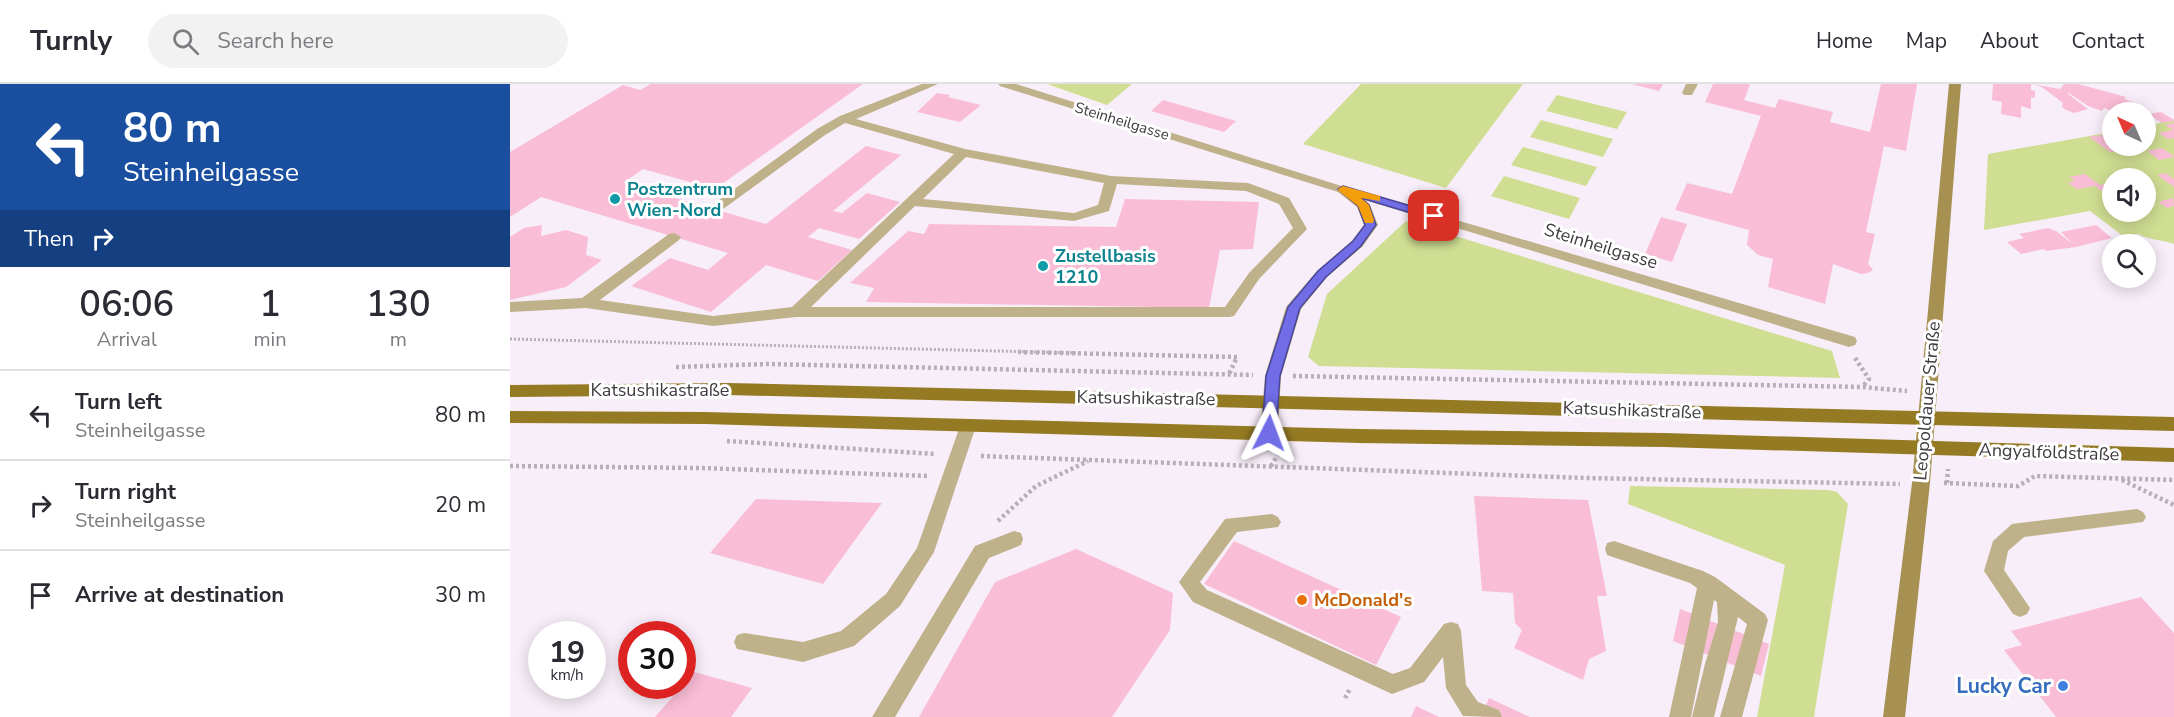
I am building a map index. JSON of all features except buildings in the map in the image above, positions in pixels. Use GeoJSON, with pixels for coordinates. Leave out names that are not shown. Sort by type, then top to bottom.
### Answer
{"type":"FeatureCollection","features":[{"type":"Feature","properties":{"kind":"main road","name":"Leopoldauer Straße"},"geometry":{"type":"LineString","coordinates":[[1894,717],[1921,483],[1955,84]]}},
{"type":"Feature","properties":{"kind":"main road","name":"Katsushikastraße"},"geometry":{"type":"LineString","coordinates":[[510,391],[729,389],[1926,418]]}},
{"type":"Feature","properties":{"kind":"main road","name":"Katsushikastraße"},"geometry":{"type":"LineString","coordinates":[[510,417],[705,418],[1923,448]]}},
{"type":"Feature","properties":{"kind":"main road","name":"Angyalföldstraße"},"geometry":{"type":"LineString","coordinates":[[1926,418],[2174,424]]}},
{"type":"Feature","properties":{"kind":"main road","name":"Angyalföldstraße"},"geometry":{"type":"LineString","coordinates":[[1923,448],[2174,456]]}},
{"type":"Feature","properties":{"kind":"street"},"geometry":{"type":"LineString","coordinates":[[714,209],[821,132],[844,119],[932,84]]}},
{"type":"Feature","properties":{"kind":"street","name":"Steinheilgasse"},"geometry":{"type":"LineString","coordinates":[[1004,84],[1848,341]]}},
{"type":"Feature","properties":{"kind":"street"},"geometry":{"type":"LineString","coordinates":[[510,307],[586,303],[713,321],[796,312],[1229,312],[1254,276],[1300,228],[1284,201],[1248,187],[1111,180],[963,153],[844,119]]}},
{"type":"Feature","properties":{"kind":"street"},"geometry":{"type":"LineString","coordinates":[[796,312],[963,153]]}},
{"type":"Feature","properties":{"kind":"street"},"geometry":{"type":"LineString","coordinates":[[911,202],[1074,216],[1104,208],[1111,180]]}},
{"type":"Feature","properties":{"kind":"street","name":"Steinheilgasse"},"geometry":{"type":"LineString","coordinates":[[1269,433],[1273,376],[1294,307],[1322,274],[1357,244],[1371,225],[1363,205],[1343,189]]}},
{"type":"Feature","properties":{"kind":"street"},"geometry":{"type":"LineString","coordinates":[[586,303],[675,237]]}},
{"type":"Feature","properties":{"kind":"street"},"geometry":{"type":"LineString","coordinates":[[744,642],[803,652],[847,639],[893,600],[925,552],[953,476],[968,426]]}},
{"type":"Feature","properties":{"kind":"street"},"geometry":{"type":"LineString","coordinates":[[2020,608],[1994,571],[2000,547],[2019,530],[2137,517]]}},
{"type":"Feature","properties":{"kind":"street"},"geometry":{"type":"LineString","coordinates":[[1272,522],[1232,524],[1189,582],[1200,596],[1392,684],[1418,675],[1451,631],[1456,688],[1471,709],[1491,717]]}},
{"type":"Feature","properties":{"kind":"street"},"geometry":{"type":"LineString","coordinates":[[883,717],[982,552],[1014,539]]}},
{"type":"Feature","properties":{"kind":"street"},"geometry":{"type":"LineString","coordinates":[[1614,549],[1708,583],[1758,620],[1731,717]]}},
{"type":"Feature","properties":{"kind":"street"},"geometry":{"type":"LineString","coordinates":[[1680,717],[1708,583]]}},
{"type":"Feature","properties":{"kind":"street"},"geometry":{"type":"LineString","coordinates":[[1703,717],[1728,621],[1727,598]]}},
{"type":"Feature","properties":{"kind":"path"},"geometry":{"type":"LineString","coordinates":[[510,339],[1237,357],[1229,374]]}},
{"type":"Feature","properties":{"kind":"path"},"geometry":{"type":"LineString","coordinates":[[1848,341],[1869,379],[1862,387]]}},
{"type":"Feature","properties":{"kind":"path"},"geometry":{"type":"LineString","coordinates":[[674,367],[779,364],[1862,387],[1904,391]]}},
{"type":"Feature","properties":{"kind":"path"},"geometry":{"type":"LineString","coordinates":[[721,441],[870,452],[1626,479],[1921,483]]}},
{"type":"Feature","properties":{"kind":"path"},"geometry":{"type":"LineString","coordinates":[[510,466],[701,468],[953,476]]}},
{"type":"Feature","properties":{"kind":"path"},"geometry":{"type":"LineString","coordinates":[[1947,483],[2018,486],[2035,476],[2174,480]]}},
{"type":"Feature","properties":{"kind":"path"},"geometry":{"type":"LineString","coordinates":[[2118,478],[2174,505]]}},
{"type":"Feature","properties":{"kind":"green space"},"geometry":{"type":"Polygon","coordinates":[[[1047,84],[1132,84],[1107,105],[1047,84]]]}},
{"type":"Feature","properties":{"kind":"green space"},"geometry":{"type":"Polygon","coordinates":[[[1361,84],[1523,84],[1446,188],[1303,144],[1361,84]]]}},
{"type":"Feature","properties":{"kind":"green space"},"geometry":{"type":"Polygon","coordinates":[[[1557,95],[1627,112],[1617,129],[1546,111],[1557,95]]]}},
{"type":"Feature","properties":{"kind":"green space"},"geometry":{"type":"Polygon","coordinates":[[[1541,120],[1613,139],[1603,157],[1530,137],[1541,120]]]}},
{"type":"Feature","properties":{"kind":"green space"},"geometry":{"type":"Polygon","coordinates":[[[2174,120],[2174,244],[2156,240],[2156,234],[2120,234],[2105,222],[2156,222],[2156,168],[2102,168],[2102,220],[2090,211],[1984,230],[1988,154],[2102,134],[2102,156],[2156,156],[2156,124],[2174,120]]]}},
{"type":"Feature","properties":{"kind":"green space"},"geometry":{"type":"Polygon","coordinates":[[[1523,147],[1597,167],[1586,186],[1511,165],[1523,147]]]}},
{"type":"Feature","properties":{"kind":"green space"},"geometry":{"type":"Polygon","coordinates":[[[1504,176],[1580,198],[1569,219],[1491,196],[1504,176]]]}},
{"type":"Feature","properties":{"kind":"green space"},"geometry":{"type":"Polygon","coordinates":[[[1406,221],[1832,351],[1840,378],[1319,366],[1308,357],[1327,294],[1406,221]]]}},
{"type":"Feature","properties":{"kind":"green space"},"geometry":{"type":"Polygon","coordinates":[[[1630,486],[1828,490],[1837,492],[1848,504],[1814,717],[1757,717],[1785,565],[1628,504],[1630,486]]]}},
{"type":"Feature","properties":{"kind":"slow traffic"},"geometry":{"type":"LineString","coordinates":[[1369,220],[1363,205],[1343,189],[1376,199]]}},
{"type":"Feature","properties":{"kind":"place","name":"Postzentrum Wien-Nord"},"geometry":{"type":"Point","coordinates":[615,199]}},
{"type":"Feature","properties":{"kind":"place","name":"Zustellbasis 1210"},"geometry":{"type":"Point","coordinates":[1043,266]}},
{"type":"Feature","properties":{"kind":"place","name":"McDonald's"},"geometry":{"type":"Point","coordinates":[1302,600]}},
{"type":"Feature","properties":{"kind":"place","name":"Lucky Car"},"geometry":{"type":"Point","coordinates":[2063,686]}},
{"type":"Feature","properties":{"kind":"route"},"geometry":{"type":"LineString","coordinates":[[1269,433],[1273,376],[1294,307],[1322,274],[1357,244],[1371,225],[1363,205],[1343,189],[1434,216]]}}]}
